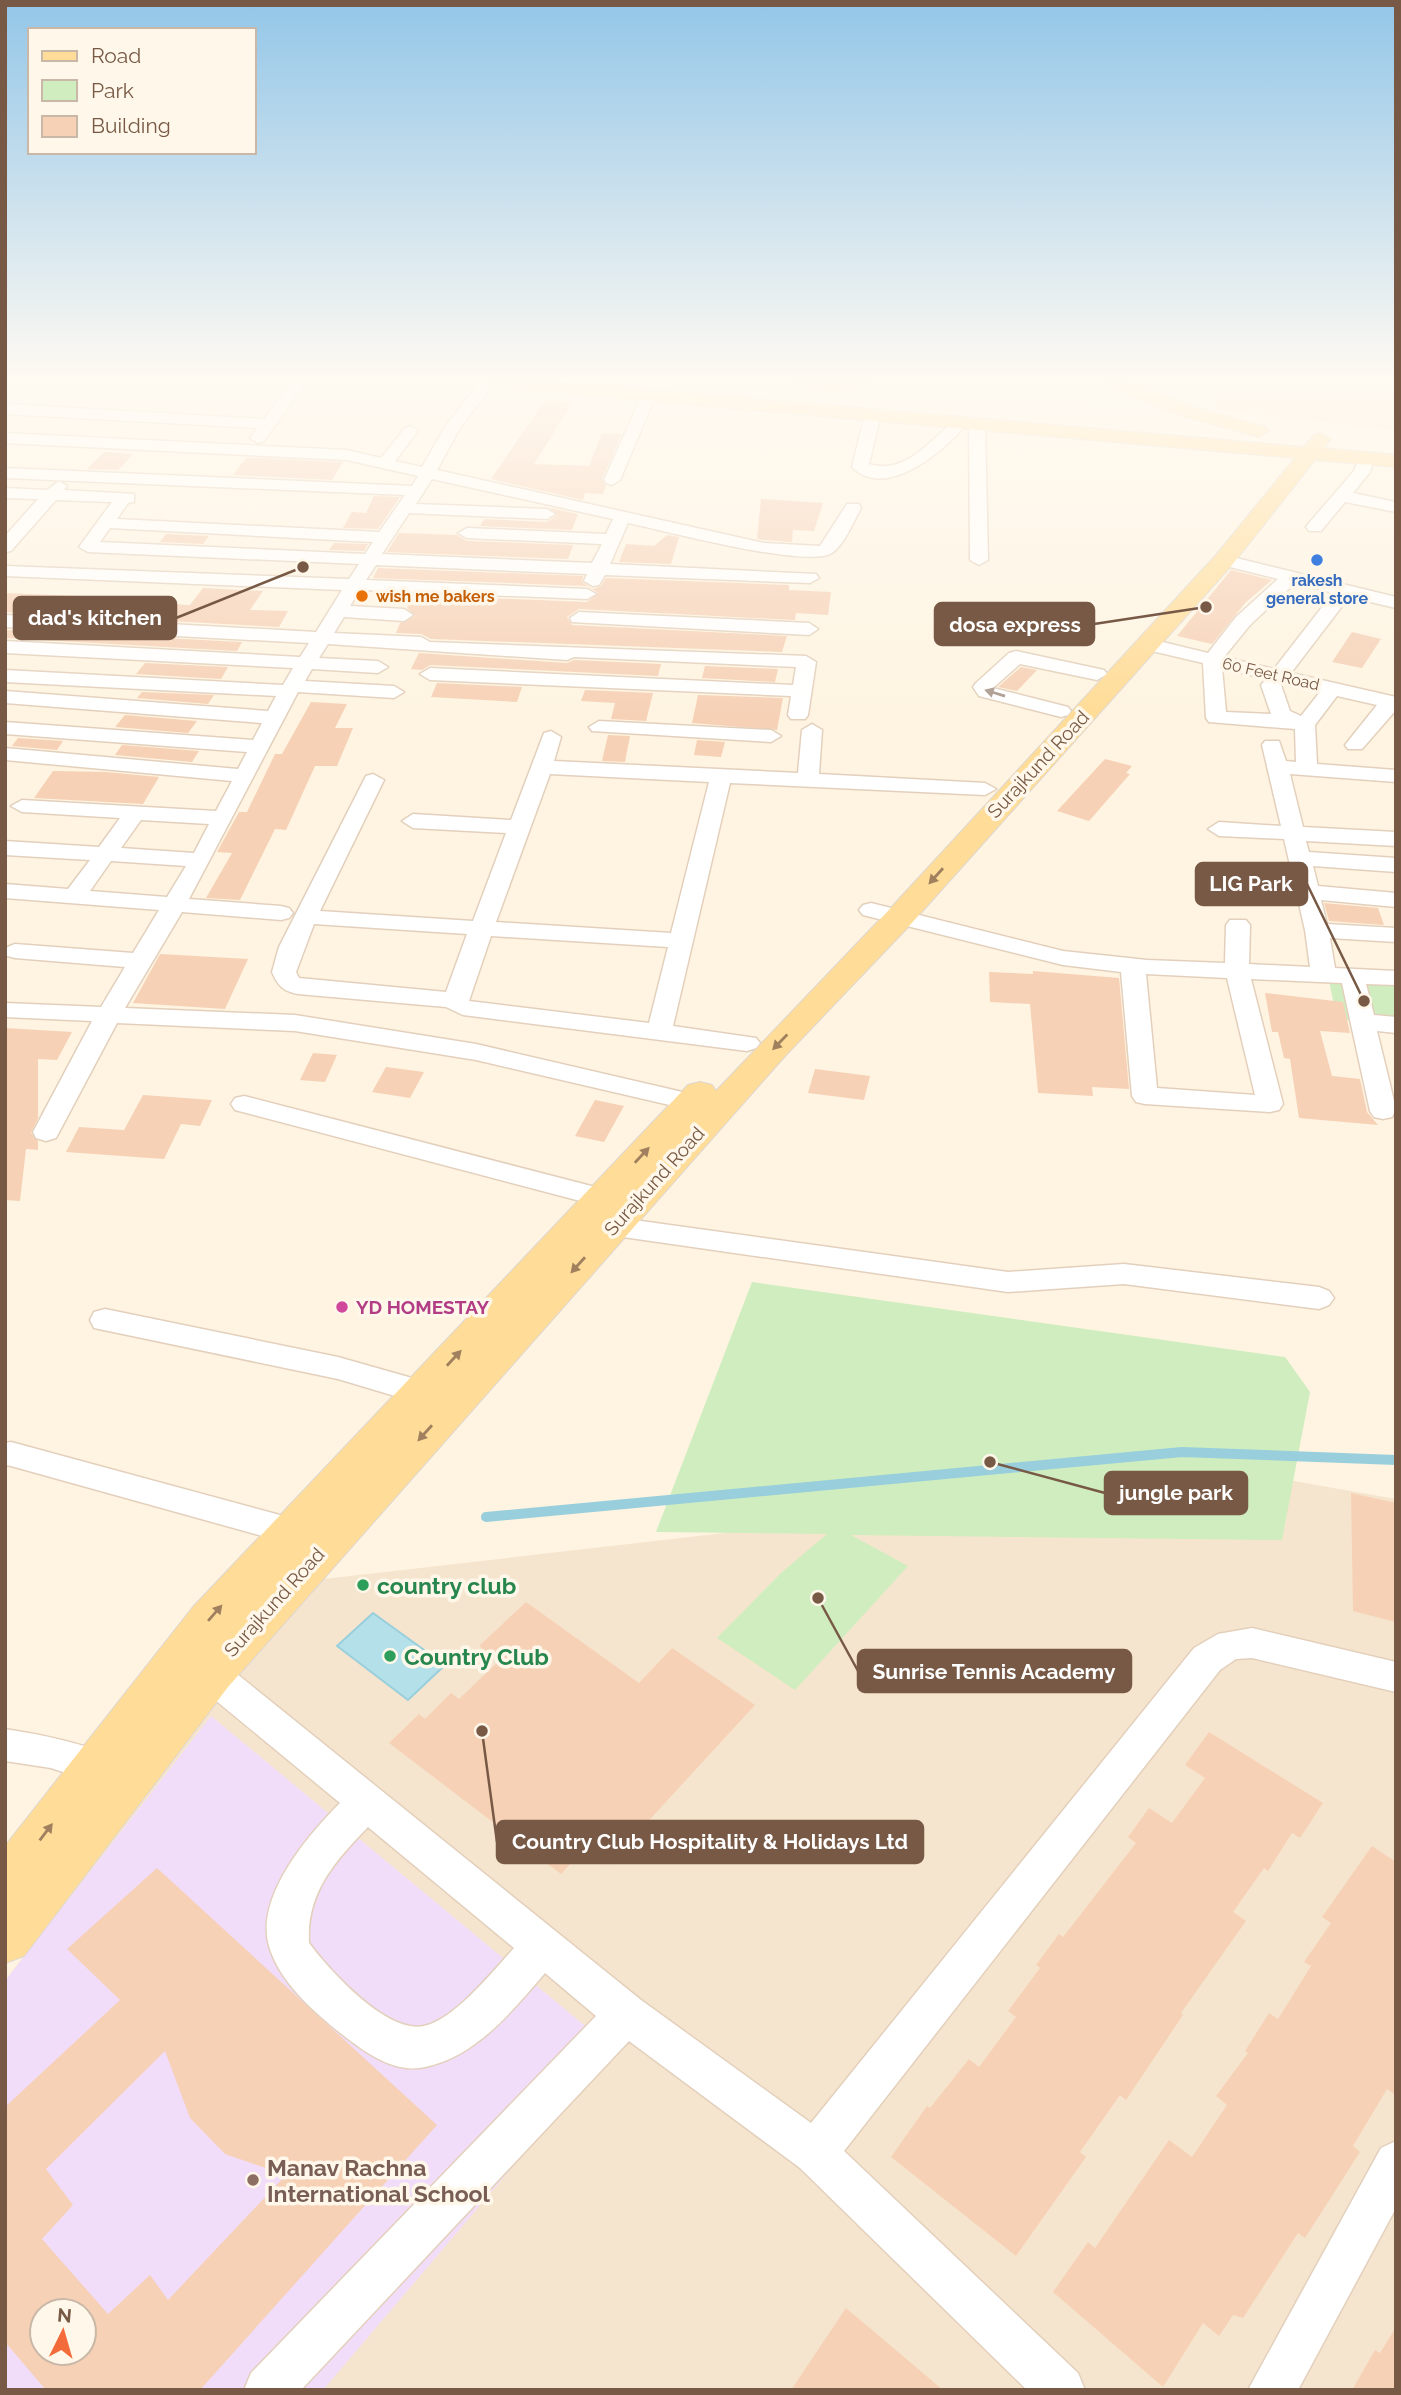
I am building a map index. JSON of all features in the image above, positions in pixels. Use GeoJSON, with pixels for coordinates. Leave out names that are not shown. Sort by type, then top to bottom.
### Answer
{"type":"FeatureCollection","features":[{"type":"Feature","properties":{"kind":"main road","name":"Surajkund Road"},"geometry":{"type":"LineString","coordinates":[[5,1938],[112,1772],[196,1663],[291,1531],[422,1392],[764,1059],[985,789],[1165,603],[1263,493]]}},
{"type":"Feature","properties":{"kind":"main road","name":"Surajkund Road"},"geometry":{"type":"LineString","coordinates":[[196,1663],[607,1213],[691,1102],[747,1043],[885,914],[1146,644],[1224,560],[1272,493]]}},
{"type":"Feature","properties":{"kind":"main road","name":"Surajkund Road"},"geometry":{"type":"LineString","coordinates":[[5,1887],[112,1772]]}},
{"type":"Feature","properties":{"kind":"street"},"geometry":{"type":"LineString","coordinates":[[5,493],[151,499]]}},
{"type":"Feature","properties":{"kind":"street"},"geometry":{"type":"LineString","coordinates":[[6,546],[54,493]]}},
{"type":"Feature","properties":{"kind":"street"},"geometry":{"type":"LineString","coordinates":[[46,1132],[107,1017],[201,860],[291,688],[384,537],[398,509],[415,493]]}},
{"type":"Feature","properties":{"kind":"street"},"geometry":{"type":"LineString","coordinates":[[514,493],[748,546],[814,552],[827,549],[853,508]]}},
{"type":"Feature","properties":{"kind":"street"},"geometry":{"type":"LineString","coordinates":[[974,493],[979,560]]}},
{"type":"Feature","properties":{"kind":"street"},"geometry":{"type":"LineString","coordinates":[[1315,527],[1344,493]]}},
{"type":"Feature","properties":{"kind":"street"},"geometry":{"type":"LineString","coordinates":[[1341,496],[1396,507]]}},
{"type":"Feature","properties":{"kind":"street"},"geometry":{"type":"LineString","coordinates":[[124,498],[88,547],[598,566],[810,578]]}},
{"type":"Feature","properties":{"kind":"street"},"geometry":{"type":"LineString","coordinates":[[398,509],[568,515],[595,512]]}},
{"type":"Feature","properties":{"kind":"street"},"geometry":{"type":"LineString","coordinates":[[556,704],[568,652],[587,594],[622,518]]}},
{"type":"Feature","properties":{"kind":"street"},"geometry":{"type":"LineString","coordinates":[[5,520],[29,521]]}},
{"type":"Feature","properties":{"kind":"street"},"geometry":{"type":"LineString","coordinates":[[105,523],[384,537]]}},
{"type":"Feature","properties":{"kind":"street"},"geometry":{"type":"LineString","coordinates":[[467,533],[612,539]]}},
{"type":"Feature","properties":{"kind":"street"},"geometry":{"type":"LineString","coordinates":[[1224,560],[1396,603]]}},
{"type":"Feature","properties":{"kind":"street"},"geometry":{"type":"LineString","coordinates":[[5,571],[353,587],[587,594]]}},
{"type":"Feature","properties":{"kind":"street"},"geometry":{"type":"LineString","coordinates":[[1292,577],[1243,621],[1212,660],[1216,719],[1299,723],[1333,688]]}},
{"type":"Feature","properties":{"kind":"street"},"geometry":{"type":"LineString","coordinates":[[1299,723],[1281,714],[1272,683],[1345,590]]}},
{"type":"Feature","properties":{"kind":"street"},"geometry":{"type":"LineString","coordinates":[[338,611],[404,615]]}},
{"type":"Feature","properties":{"kind":"street"},"geometry":{"type":"LineString","coordinates":[[579,618],[809,629]]}},
{"type":"Feature","properties":{"kind":"street"},"geometry":{"type":"LineString","coordinates":[[5,621],[427,645],[806,662],[800,691],[805,722],[808,780]]}},
{"type":"Feature","properties":{"kind":"street"},"geometry":{"type":"LineString","coordinates":[[83,734],[165,630]]}},
{"type":"Feature","properties":{"kind":"street","name":"60 Feet Road"},"geometry":{"type":"LineString","coordinates":[[1146,644],[1393,703]]}},
{"type":"Feature","properties":{"kind":"street"},"geometry":{"type":"LineString","coordinates":[[5,647],[378,667]]}},
{"type":"Feature","properties":{"kind":"street"},"geometry":{"type":"LineString","coordinates":[[1061,711],[986,692],[983,687],[1016,657],[1097,674]]}},
{"type":"Feature","properties":{"kind":"street"},"geometry":{"type":"LineString","coordinates":[[430,674],[800,691]]}},
{"type":"Feature","properties":{"kind":"street"},"geometry":{"type":"LineString","coordinates":[[5,676],[394,692]]}},
{"type":"Feature","properties":{"kind":"street"},"geometry":{"type":"LineString","coordinates":[[687,732],[698,686]]}},
{"type":"Feature","properties":{"kind":"street"},"geometry":{"type":"LineString","coordinates":[[5,697],[275,718]]}},
{"type":"Feature","properties":{"kind":"street"},"geometry":{"type":"LineString","coordinates":[[1355,745],[1393,703]]}},
{"type":"Feature","properties":{"kind":"street"},"geometry":{"type":"LineString","coordinates":[[1299,723],[1307,769]]}},
{"type":"Feature","properties":{"kind":"street"},"geometry":{"type":"LineString","coordinates":[[598,727],[771,736]]}},
{"type":"Feature","properties":{"kind":"street"},"geometry":{"type":"LineString","coordinates":[[5,728],[260,747]]}},
{"type":"Feature","properties":{"kind":"street"},"geometry":{"type":"LineString","coordinates":[[455,1000],[551,737]]}},
{"type":"Feature","properties":{"kind":"street"},"geometry":{"type":"LineString","coordinates":[[5,754],[245,776]]}},
{"type":"Feature","properties":{"kind":"street"},"geometry":{"type":"LineString","coordinates":[[1323,972],[1309,892],[1274,756],[1307,769],[1396,776]]}},
{"type":"Feature","properties":{"kind":"street"},"geometry":{"type":"LineString","coordinates":[[542,767],[985,789]]}},
{"type":"Feature","properties":{"kind":"street"},"geometry":{"type":"LineString","coordinates":[[659,1033],[721,776]]}},
{"type":"Feature","properties":{"kind":"street"},"geometry":{"type":"LineString","coordinates":[[373,780],[291,947],[284,972],[289,983],[314,989],[455,1000],[463,1008],[747,1043]]}},
{"type":"Feature","properties":{"kind":"street"},"geometry":{"type":"LineString","coordinates":[[22,806],[223,818]]}},
{"type":"Feature","properties":{"kind":"street"},"geometry":{"type":"LineString","coordinates":[[74,897],[135,813]]}},
{"type":"Feature","properties":{"kind":"street"},"geometry":{"type":"LineString","coordinates":[[413,821],[520,827]]}},
{"type":"Feature","properties":{"kind":"street"},"geometry":{"type":"LineString","coordinates":[[1219,829],[1396,839]]}},
{"type":"Feature","properties":{"kind":"street"},"geometry":{"type":"LineString","coordinates":[[5,848],[201,860]]}},
{"type":"Feature","properties":{"kind":"street"},"geometry":{"type":"LineString","coordinates":[[1300,858],[1396,865]]}},
{"type":"Feature","properties":{"kind":"street"},"geometry":{"type":"LineString","coordinates":[[5,891],[282,913]]}},
{"type":"Feature","properties":{"kind":"street"},"geometry":{"type":"LineString","coordinates":[[1309,892],[1396,900]]}},
{"type":"Feature","properties":{"kind":"street"},"geometry":{"type":"LineString","coordinates":[[885,914],[1039,954],[1133,965],[1323,972],[1396,978]]}},
{"type":"Feature","properties":{"kind":"street"},"geometry":{"type":"LineString","coordinates":[[307,917],[681,942]]}},
{"type":"Feature","properties":{"kind":"street"},"geometry":{"type":"LineString","coordinates":[[1133,965],[1145,1096],[1270,1104],[1237,970],[1238,925]]}},
{"type":"Feature","properties":{"kind":"street"},"geometry":{"type":"LineString","coordinates":[[1317,930],[1396,936]]}},
{"type":"Feature","properties":{"kind":"street"},"geometry":{"type":"LineString","coordinates":[[15,951],[140,961]]}},
{"type":"Feature","properties":{"kind":"street"},"geometry":{"type":"LineString","coordinates":[[1352,975],[1382,1111]]}},
{"type":"Feature","properties":{"kind":"street"},"geometry":{"type":"LineString","coordinates":[[5,1010],[107,1017],[295,1023],[476,1052],[691,1102]]}},
{"type":"Feature","properties":{"kind":"street"},"geometry":{"type":"LineString","coordinates":[[1363,1022],[1396,1024]]}},
{"type":"Feature","properties":{"kind":"street"},"geometry":{"type":"LineString","coordinates":[[244,1104],[607,1213],[999,1281],[1124,1274],[1319,1298]]}},
{"type":"Feature","properties":{"kind":"street"},"geometry":{"type":"LineString","coordinates":[[105,1320],[338,1368],[422,1392]]}},
{"type":"Feature","properties":{"kind":"street"},"geometry":{"type":"LineString","coordinates":[[11,1454],[291,1531]]}},
{"type":"Feature","properties":{"kind":"street"},"geometry":{"type":"LineString","coordinates":[[815,2153],[1207,1659],[1230,1645],[1252,1643],[1396,1676]]}},
{"type":"Feature","properties":{"kind":"street"},"geometry":{"type":"LineString","coordinates":[[196,1663],[626,2014],[815,2153],[1061,2390]]}},
{"type":"Feature","properties":{"kind":"street"},"geometry":{"type":"LineString","coordinates":[[5,1745],[51,1752],[112,1772]]}},
{"type":"Feature","properties":{"kind":"street"},"geometry":{"type":"LineString","coordinates":[[368,1802],[328,1839],[306,1875],[290,1912],[289,1946],[301,1968],[374,2034],[398,2046],[424,2047],[450,2036],[473,2019],[543,1946]]}},
{"type":"Feature","properties":{"kind":"street"},"geometry":{"type":"LineString","coordinates":[[268,2390],[626,2014]]}},
{"type":"Feature","properties":{"kind":"street"},"geometry":{"type":"LineString","coordinates":[[1272,2390],[1396,2163]]}},
{"type":"Feature","properties":{"kind":"shaded area"},"geometry":{"type":"Polygon","coordinates":[[[1249,1473],[1396,1499],[1396,2390],[5,2390],[5,1981],[306,1581],[1249,1473]]]}},
{"type":"Feature","properties":{"kind":"shaded area","name":"Manav Rachna International School"},"geometry":{"type":"Polygon","coordinates":[[[211,1716],[613,2049],[323,2390],[5,2390],[5,1981],[211,1716]]]}},
{"type":"Feature","properties":{"kind":"green space"},"geometry":{"type":"Polygon","coordinates":[[[1328,976],[1396,982],[1396,1024],[1337,1019],[1328,976]]]}},
{"type":"Feature","properties":{"kind":"green space"},"geometry":{"type":"Polygon","coordinates":[[[752,1282],[1285,1357],[1310,1392],[1282,1540],[851,1535],[908,1566],[795,1690],[717,1638],[781,1573],[827,1534],[656,1532],[752,1282]]]}},
{"type":"Feature","properties":{"kind":"water","name":"Country Club"},"geometry":{"type":"Polygon","coordinates":[[[373,1613],[445,1665],[408,1700],[337,1646],[373,1613]]]}},
{"type":"Feature","properties":{"kind":"building"},"geometry":{"type":"Polygon","coordinates":[[[551,493],[603,493],[585,493],[583,500],[551,493]]]}},
{"type":"Feature","properties":{"kind":"building"},"geometry":{"type":"Polygon","coordinates":[[[374,496],[400,497],[378,529],[343,528],[352,512],[366,513],[374,496]]]}},
{"type":"Feature","properties":{"kind":"building"},"geometry":{"type":"Polygon","coordinates":[[[761,499],[823,503],[814,531],[793,530],[792,542],[757,539],[761,499]]]}},
{"type":"Feature","properties":{"kind":"building"},"geometry":{"type":"Polygon","coordinates":[[[550,508],[578,514],[572,530],[480,526],[484,519],[547,522],[557,515],[550,508]]]}},
{"type":"Feature","properties":{"kind":"building"},"geometry":{"type":"Polygon","coordinates":[[[399,533],[457,535],[467,541],[573,545],[568,559],[387,552],[399,533]]]}},
{"type":"Feature","properties":{"kind":"building"},"geometry":{"type":"Polygon","coordinates":[[[166,534],[209,536],[203,544],[160,542],[166,534]]]}},
{"type":"Feature","properties":{"kind":"building"},"geometry":{"type":"Polygon","coordinates":[[[667,535],[679,537],[671,564],[619,562],[626,544],[654,546],[667,535]]]}},
{"type":"Feature","properties":{"kind":"building"},"geometry":{"type":"Polygon","coordinates":[[[334,543],[368,544],[364,551],[329,550],[334,543]]]}},
{"type":"Feature","properties":{"kind":"building"},"geometry":{"type":"Polygon","coordinates":[[[378,568],[583,576],[582,582],[593,589],[601,586],[606,578],[789,585],[789,590],[831,592],[828,615],[796,613],[795,620],[579,609],[567,617],[572,625],[787,636],[782,652],[431,639],[421,634],[396,633],[400,623],[415,616],[407,608],[414,595],[587,602],[598,593],[587,586],[373,578],[378,568]]]}},
{"type":"Feature","properties":{"kind":"building"},"geometry":{"type":"Polygon","coordinates":[[[1231,570],[1272,580],[1246,602],[1212,644],[1177,636],[1231,570]]]}},
{"type":"Feature","properties":{"kind":"building"},"geometry":{"type":"Polygon","coordinates":[[[203,588],[263,591],[250,610],[288,611],[279,627],[5,612],[5,593],[102,597],[99,601],[190,605],[203,588]]]}},
{"type":"Feature","properties":{"kind":"building"},"geometry":{"type":"Polygon","coordinates":[[[5,630],[242,642],[237,651],[5,638],[5,630]]]}},
{"type":"Feature","properties":{"kind":"building"},"geometry":{"type":"Polygon","coordinates":[[[1352,632],[1381,639],[1362,668],[1332,662],[1352,632]]]}},
{"type":"Feature","properties":{"kind":"building"},"geometry":{"type":"Polygon","coordinates":[[[419,653],[567,663],[574,660],[661,664],[658,676],[430,665],[422,670],[411,669],[419,653]]]}},
{"type":"Feature","properties":{"kind":"building"},"geometry":{"type":"Polygon","coordinates":[[[145,663],[228,667],[221,679],[136,674],[145,663]]]}},
{"type":"Feature","properties":{"kind":"building"},"geometry":{"type":"Polygon","coordinates":[[[705,666],[778,669],[775,682],[702,678],[705,666]]]}},
{"type":"Feature","properties":{"kind":"building"},"geometry":{"type":"Polygon","coordinates":[[[1021,667],[1037,670],[1017,691],[998,687],[1021,667]]]}},
{"type":"Feature","properties":{"kind":"building"},"geometry":{"type":"Polygon","coordinates":[[[437,683],[522,687],[517,702],[431,697],[437,683]]]}},
{"type":"Feature","properties":{"kind":"building"},"geometry":{"type":"Polygon","coordinates":[[[585,690],[653,693],[646,721],[611,719],[615,703],[581,701],[585,690]]]}},
{"type":"Feature","properties":{"kind":"building"},"geometry":{"type":"Polygon","coordinates":[[[142,692],[214,695],[208,704],[137,698],[142,692]]]}},
{"type":"Feature","properties":{"kind":"building"},"geometry":{"type":"Polygon","coordinates":[[[698,695],[783,698],[777,730],[692,723],[698,695]]]}},
{"type":"Feature","properties":{"kind":"building"},"geometry":{"type":"Polygon","coordinates":[[[311,702],[347,704],[335,728],[353,728],[337,766],[315,766],[286,830],[275,829],[240,900],[206,898],[232,853],[217,852],[239,812],[247,812],[275,754],[282,754],[311,702]]]}},
{"type":"Feature","properties":{"kind":"building"},"geometry":{"type":"Polygon","coordinates":[[[125,715],[197,721],[188,733],[115,727],[125,715]]]}},
{"type":"Feature","properties":{"kind":"building"},"geometry":{"type":"Polygon","coordinates":[[[608,735],[630,736],[625,762],[602,761],[608,735]]]}},
{"type":"Feature","properties":{"kind":"building"},"geometry":{"type":"Polygon","coordinates":[[[18,738],[63,741],[57,750],[12,746],[18,738]]]}},
{"type":"Feature","properties":{"kind":"building"},"geometry":{"type":"Polygon","coordinates":[[[697,740],[725,742],[721,757],[694,755],[697,740]]]}},
{"type":"Feature","properties":{"kind":"building"},"geometry":{"type":"Polygon","coordinates":[[[122,745],[199,751],[192,762],[115,755],[122,745]]]}},
{"type":"Feature","properties":{"kind":"building"},"geometry":{"type":"Polygon","coordinates":[[[1105,759],[1132,766],[1126,773],[1130,774],[1089,821],[1057,811],[1105,759]]]}},
{"type":"Feature","properties":{"kind":"building"},"geometry":{"type":"Polygon","coordinates":[[[53,771],[159,777],[143,804],[34,798],[53,771]]]}},
{"type":"Feature","properties":{"kind":"building"},"geometry":{"type":"Polygon","coordinates":[[[1324,903],[1378,908],[1384,925],[1329,921],[1324,903]]]}},
{"type":"Feature","properties":{"kind":"building"},"geometry":{"type":"Polygon","coordinates":[[[160,954],[248,959],[225,1009],[133,1003],[160,954]]]}},
{"type":"Feature","properties":{"kind":"building"},"geometry":{"type":"Polygon","coordinates":[[[1033,971],[1119,978],[1129,1089],[1092,1087],[1093,1096],[1038,1093],[1030,1004],[990,1002],[989,972],[1033,974],[1033,971]]]}},
{"type":"Feature","properties":{"kind":"building"},"geometry":{"type":"Polygon","coordinates":[[[1265,993],[1343,1002],[1350,1033],[1320,1031],[1332,1076],[1360,1079],[1367,1112],[1378,1125],[1299,1118],[1290,1059],[1284,1058],[1278,1032],[1272,1032],[1265,993]]]}},
{"type":"Feature","properties":{"kind":"building"},"geometry":{"type":"Polygon","coordinates":[[[5,1028],[72,1032],[57,1060],[38,1059],[38,1118],[31,1133],[38,1141],[38,1150],[26,1149],[20,1201],[5,1200],[5,1028]]]}},
{"type":"Feature","properties":{"kind":"building"},"geometry":{"type":"Polygon","coordinates":[[[313,1053],[337,1055],[325,1082],[300,1080],[313,1053]]]}},
{"type":"Feature","properties":{"kind":"building"},"geometry":{"type":"Polygon","coordinates":[[[386,1067],[424,1072],[410,1098],[372,1092],[386,1067]]]}},
{"type":"Feature","properties":{"kind":"building"},"geometry":{"type":"Polygon","coordinates":[[[815,1069],[870,1076],[864,1100],[808,1093],[815,1069]]]}},
{"type":"Feature","properties":{"kind":"building"},"geometry":{"type":"Polygon","coordinates":[[[143,1095],[212,1100],[200,1126],[181,1124],[164,1159],[66,1152],[79,1127],[124,1130],[143,1095]]]}},
{"type":"Feature","properties":{"kind":"building"},"geometry":{"type":"Polygon","coordinates":[[[595,1100],[624,1106],[604,1142],[575,1136],[595,1100]]]}},
{"type":"Feature","properties":{"kind":"building"},"geometry":{"type":"Polygon","coordinates":[[[1351,1493],[1396,1503],[1396,1622],[1353,1611],[1351,1493]]]}},
{"type":"Feature","properties":{"kind":"building"},"geometry":{"type":"Polygon","coordinates":[[[526,1602],[639,1683],[672,1648],[755,1705],[608,1865],[585,1848],[561,1874],[389,1743],[419,1714],[425,1719],[451,1693],[459,1699],[499,1661],[479,1646],[526,1602]]]}},
{"type":"Feature","properties":{"kind":"building"},"geometry":{"type":"Polygon","coordinates":[[[1209,1732],[1323,1803],[1300,1838],[1292,1833],[1268,1871],[1264,1868],[1233,1912],[1246,1921],[1181,2013],[1183,2015],[1126,2100],[1120,2095],[1080,2152],[1086,2157],[1016,2256],[891,2157],[927,2106],[930,2108],[969,2059],[979,2067],[1016,2017],[1008,2011],[1040,1968],[1036,1965],[1059,1934],[1063,1937],[1136,1843],[1128,1837],[1149,1808],[1172,1823],[1205,1778],[1185,1765],[1209,1732]]]}},
{"type":"Feature","properties":{"kind":"building"},"geometry":{"type":"Polygon","coordinates":[[[1372,1846],[1396,1862],[1396,2095],[1387,2089],[1353,2146],[1360,2152],[1305,2238],[1298,2233],[1243,2318],[1233,2315],[1219,2336],[1203,2323],[1163,2387],[1053,2292],[1088,2242],[1095,2248],[1169,2140],[1192,2157],[1227,2105],[1216,2096],[1248,2053],[1245,2051],[1269,2013],[1278,2019],[1311,1966],[1304,1962],[1331,1923],[1322,1917],[1372,1846]]]}},
{"type":"Feature","properties":{"kind":"building","name":"Manav Rachna International School"},"geometry":{"type":"Polygon","coordinates":[[[157,1868],[437,2125],[200,2390],[46,2390],[5,2342],[5,2107],[120,2000],[67,1949],[157,1868]],[[165,2051],[46,2169],[73,2205],[42,2239],[93,2297],[28,2297],[28,2367],[98,2367],[98,2303],[108,2314],[150,2275],[168,2300],[286,2175],[225,2154],[190,2118],[165,2051]]]}},
{"type":"Feature","properties":{"kind":"building"},"geometry":{"type":"Polygon","coordinates":[[[846,2308],[943,2390],[791,2390],[846,2308]]]}},
{"type":"Feature","properties":{"kind":"building"},"geometry":{"type":"Polygon","coordinates":[[[1396,2327],[1396,2390],[1352,2390],[1375,2350],[1380,2353],[1396,2327]]]}},
{"type":"Feature","properties":{"kind":"waterway"},"geometry":{"type":"LineString","coordinates":[[486,1517],[1182,1452],[1396,1460]]}},
{"type":"Feature","properties":{"kind":"place","name":"rakesh general store"},"geometry":{"type":"Point","coordinates":[1317,560]}},
{"type":"Feature","properties":{"kind":"place","name":"dad's kitchen"},"geometry":{"type":"Point","coordinates":[303,567]}},
{"type":"Feature","properties":{"kind":"place","name":"wish me bakers"},"geometry":{"type":"Point","coordinates":[362,596]}},
{"type":"Feature","properties":{"kind":"place","name":"dosa express"},"geometry":{"type":"Point","coordinates":[1206,607]}},
{"type":"Feature","properties":{"kind":"place","name":"LIG Park"},"geometry":{"type":"Point","coordinates":[1364,1001]}},
{"type":"Feature","properties":{"kind":"place","name":"YD HOMESTAY"},"geometry":{"type":"Point","coordinates":[342,1307]}},
{"type":"Feature","properties":{"kind":"place","name":"jungle park"},"geometry":{"type":"Point","coordinates":[990,1462]}},
{"type":"Feature","properties":{"kind":"place","name":"country club"},"geometry":{"type":"Point","coordinates":[363,1585]}},
{"type":"Feature","properties":{"kind":"place","name":"Sunrise Tennis Academy"},"geometry":{"type":"Point","coordinates":[818,1598]}},
{"type":"Feature","properties":{"kind":"place","name":"Country Club"},"geometry":{"type":"Point","coordinates":[390,1656]}},
{"type":"Feature","properties":{"kind":"place","name":"Country Club Hospitality & Holidays Ltd"},"geometry":{"type":"Point","coordinates":[482,1731]}},
{"type":"Feature","properties":{"kind":"place","name":"Manav Rachna International School"},"geometry":{"type":"Point","coordinates":[253,2180]}}]}
